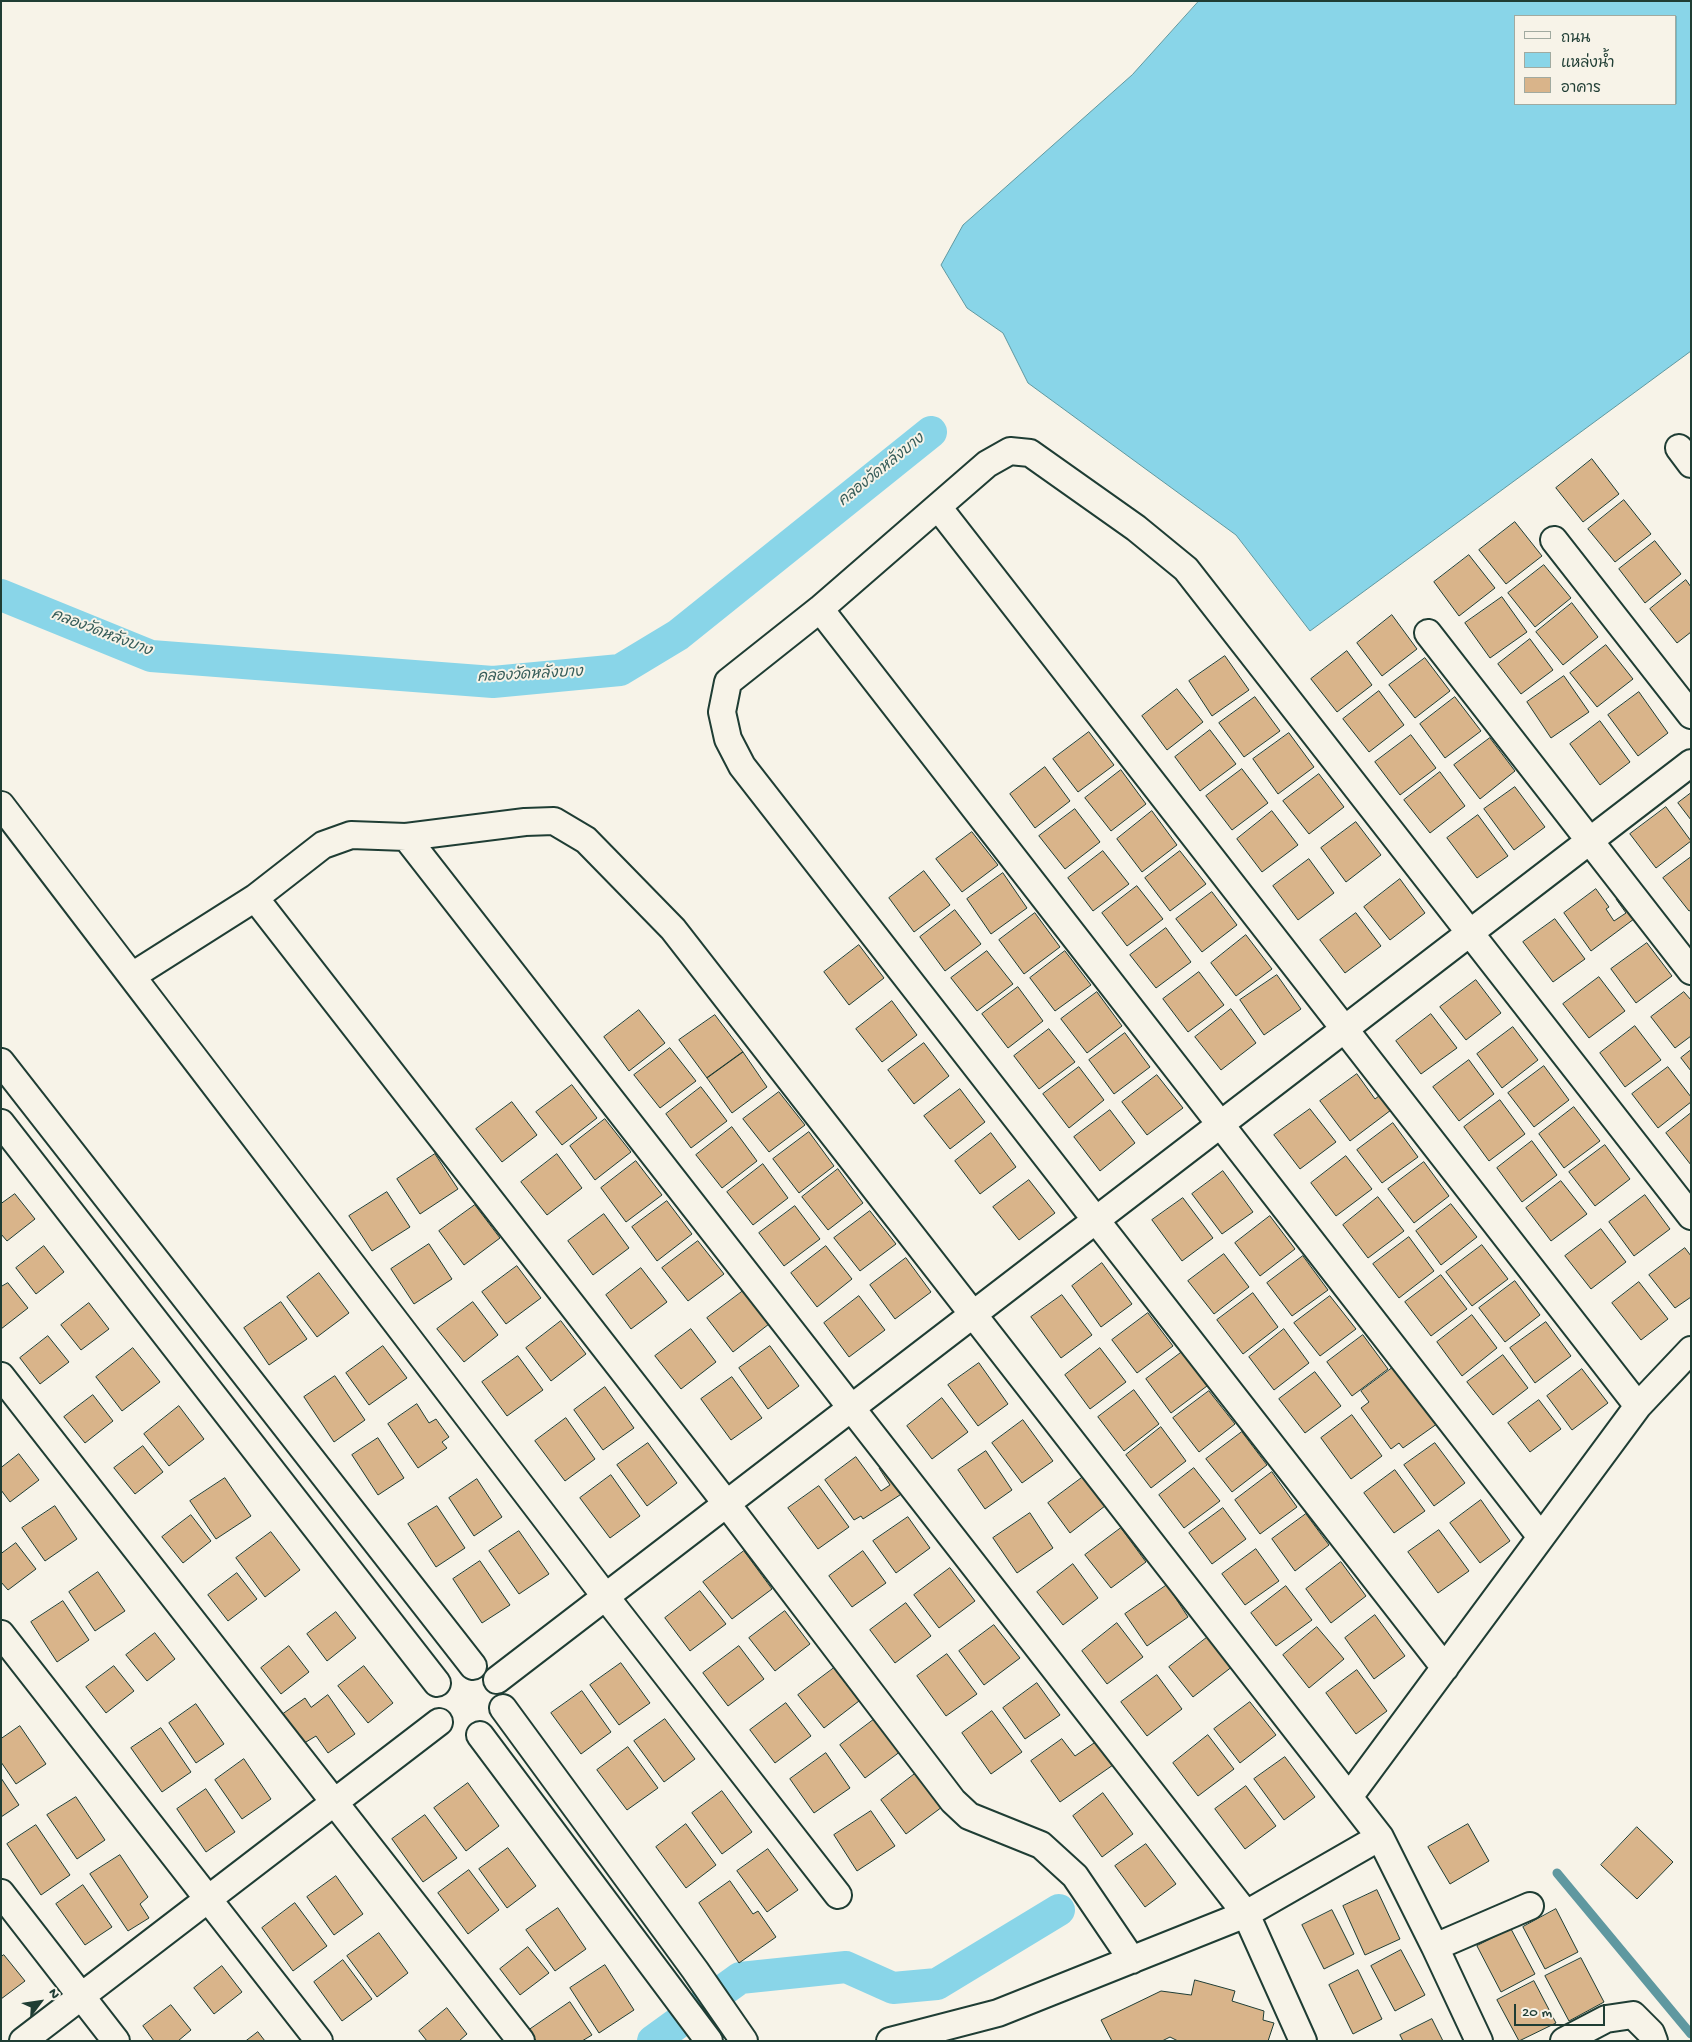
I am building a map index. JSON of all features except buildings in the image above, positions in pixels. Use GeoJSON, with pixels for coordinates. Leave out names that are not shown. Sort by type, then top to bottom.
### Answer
{"type":"FeatureCollection","features":[{"type":"Feature","properties":{"kind":"street"},"geometry":{"type":"LineString","coordinates":[[1444,1668],[742,766],[728,740],[722,712],[728,682],[820,609],[986,464],[1010,451],[1030,453],[1136,528],[1186,569],[1691,1216]]}},
{"type":"Feature","properties":{"kind":"street"},"geometry":{"type":"LineString","coordinates":[[938,507],[1638,1406]]}},
{"type":"Feature","properties":{"kind":"street"},"geometry":{"type":"LineString","coordinates":[[1554,540],[1691,716]]}},
{"type":"Feature","properties":{"kind":"street"},"geometry":{"type":"LineString","coordinates":[[820,609],[1541,1537]]}},
{"type":"Feature","properties":{"kind":"street"},"geometry":{"type":"LineString","coordinates":[[1428,633],[1691,971]]}},
{"type":"Feature","properties":{"kind":"street"},"geometry":{"type":"LineString","coordinates":[[496,1680],[1691,763]]}},
{"type":"Feature","properties":{"kind":"street"},"geometry":{"type":"LineString","coordinates":[[1,805],[605,1596],[838,1895]]}},
{"type":"Feature","properties":{"kind":"street"},"geometry":{"type":"LineString","coordinates":[[132,976],[256,898],[323,845],[351,836],[406,836],[525,822],[554,821],[586,840],[673,928],[1380,1837],[1479,2041]]}},
{"type":"Feature","properties":{"kind":"street"},"geometry":{"type":"LineString","coordinates":[[406,836],[1246,1914],[1303,2041]]}},
{"type":"Feature","properties":{"kind":"street"},"geometry":{"type":"LineString","coordinates":[[256,898],[726,1503],[953,1801],[969,1816],[1040,1845],[1075,1876],[1132,1960]]}},
{"type":"Feature","properties":{"kind":"street"},"geometry":{"type":"LineString","coordinates":[[1,1062],[474,1666]]}},
{"type":"Feature","properties":{"kind":"street"},"geometry":{"type":"LineString","coordinates":[[1,1123],[437,1683]]}},
{"type":"Feature","properties":{"kind":"street"},"geometry":{"type":"LineString","coordinates":[[130,1289],[157,1262]]}},
{"type":"Feature","properties":{"kind":"street"},"geometry":{"type":"LineString","coordinates":[[1349,1797],[1638,1406],[1691,1350]]}},
{"type":"Feature","properties":{"kind":"street"},"geometry":{"type":"LineString","coordinates":[[1,1376],[521,2041]]}},
{"type":"Feature","properties":{"kind":"street"},"geometry":{"type":"LineString","coordinates":[[1,1634],[319,2041]]}},
{"type":"Feature","properties":{"kind":"street"},"geometry":{"type":"LineString","coordinates":[[503,1708],[495,1725],[480,1735],[457,1736],[447,1731],[434,1713],[432,1703],[433,1692],[437,1683],[453,1669],[463,1666],[474,1666],[490,1673],[501,1689],[503,1708],[695,1970],[744,2041]]}},
{"type":"Feature","properties":{"kind":"street"},"geometry":{"type":"LineString","coordinates":[[23,2041],[439,1722]]}},
{"type":"Feature","properties":{"kind":"street"},"geometry":{"type":"LineString","coordinates":[[480,1735],[705,2035]]}},
{"type":"Feature","properties":{"kind":"street"},"geometry":{"type":"LineString","coordinates":[[890,2041],[998,2013],[1246,1914],[1380,1837]]}},
{"type":"Feature","properties":{"kind":"street"},"geometry":{"type":"LineString","coordinates":[[1,1893],[116,2041]]}},
{"type":"Feature","properties":{"kind":"street"},"geometry":{"type":"LineString","coordinates":[[1435,1947],[1530,1906]]}},
{"type":"Feature","properties":{"kind":"street"},"geometry":{"type":"LineString","coordinates":[[1564,2041],[1606,2019],[1633,2015],[1651,2033],[1654,2041]]}},
{"type":"Feature","properties":{"kind":"water"},"geometry":{"type":"Polygon","coordinates":[[[1199,1],[1691,1],[1691,351],[1310,631],[1236,535],[1028,383],[1003,333],[967,308],[941,265],[963,225],[1132,75],[1199,1]]]}},
{"type":"Feature","properties":{"kind":"waterway","name":"คลองวัดหลังบาง"},"geometry":{"type":"LineString","coordinates":[[1,595],[151,656],[493,682],[620,670],[678,635],[931,432]]}},
{"type":"Feature","properties":{"kind":"waterway"},"geometry":{"type":"LineString","coordinates":[[1557,1873],[1691,2034]]}},
{"type":"Feature","properties":{"kind":"waterway"},"geometry":{"type":"LineString","coordinates":[[653,2041],[740,1978],[846,1967],[893,1988],[937,1984],[1059,1910]]}}]}
